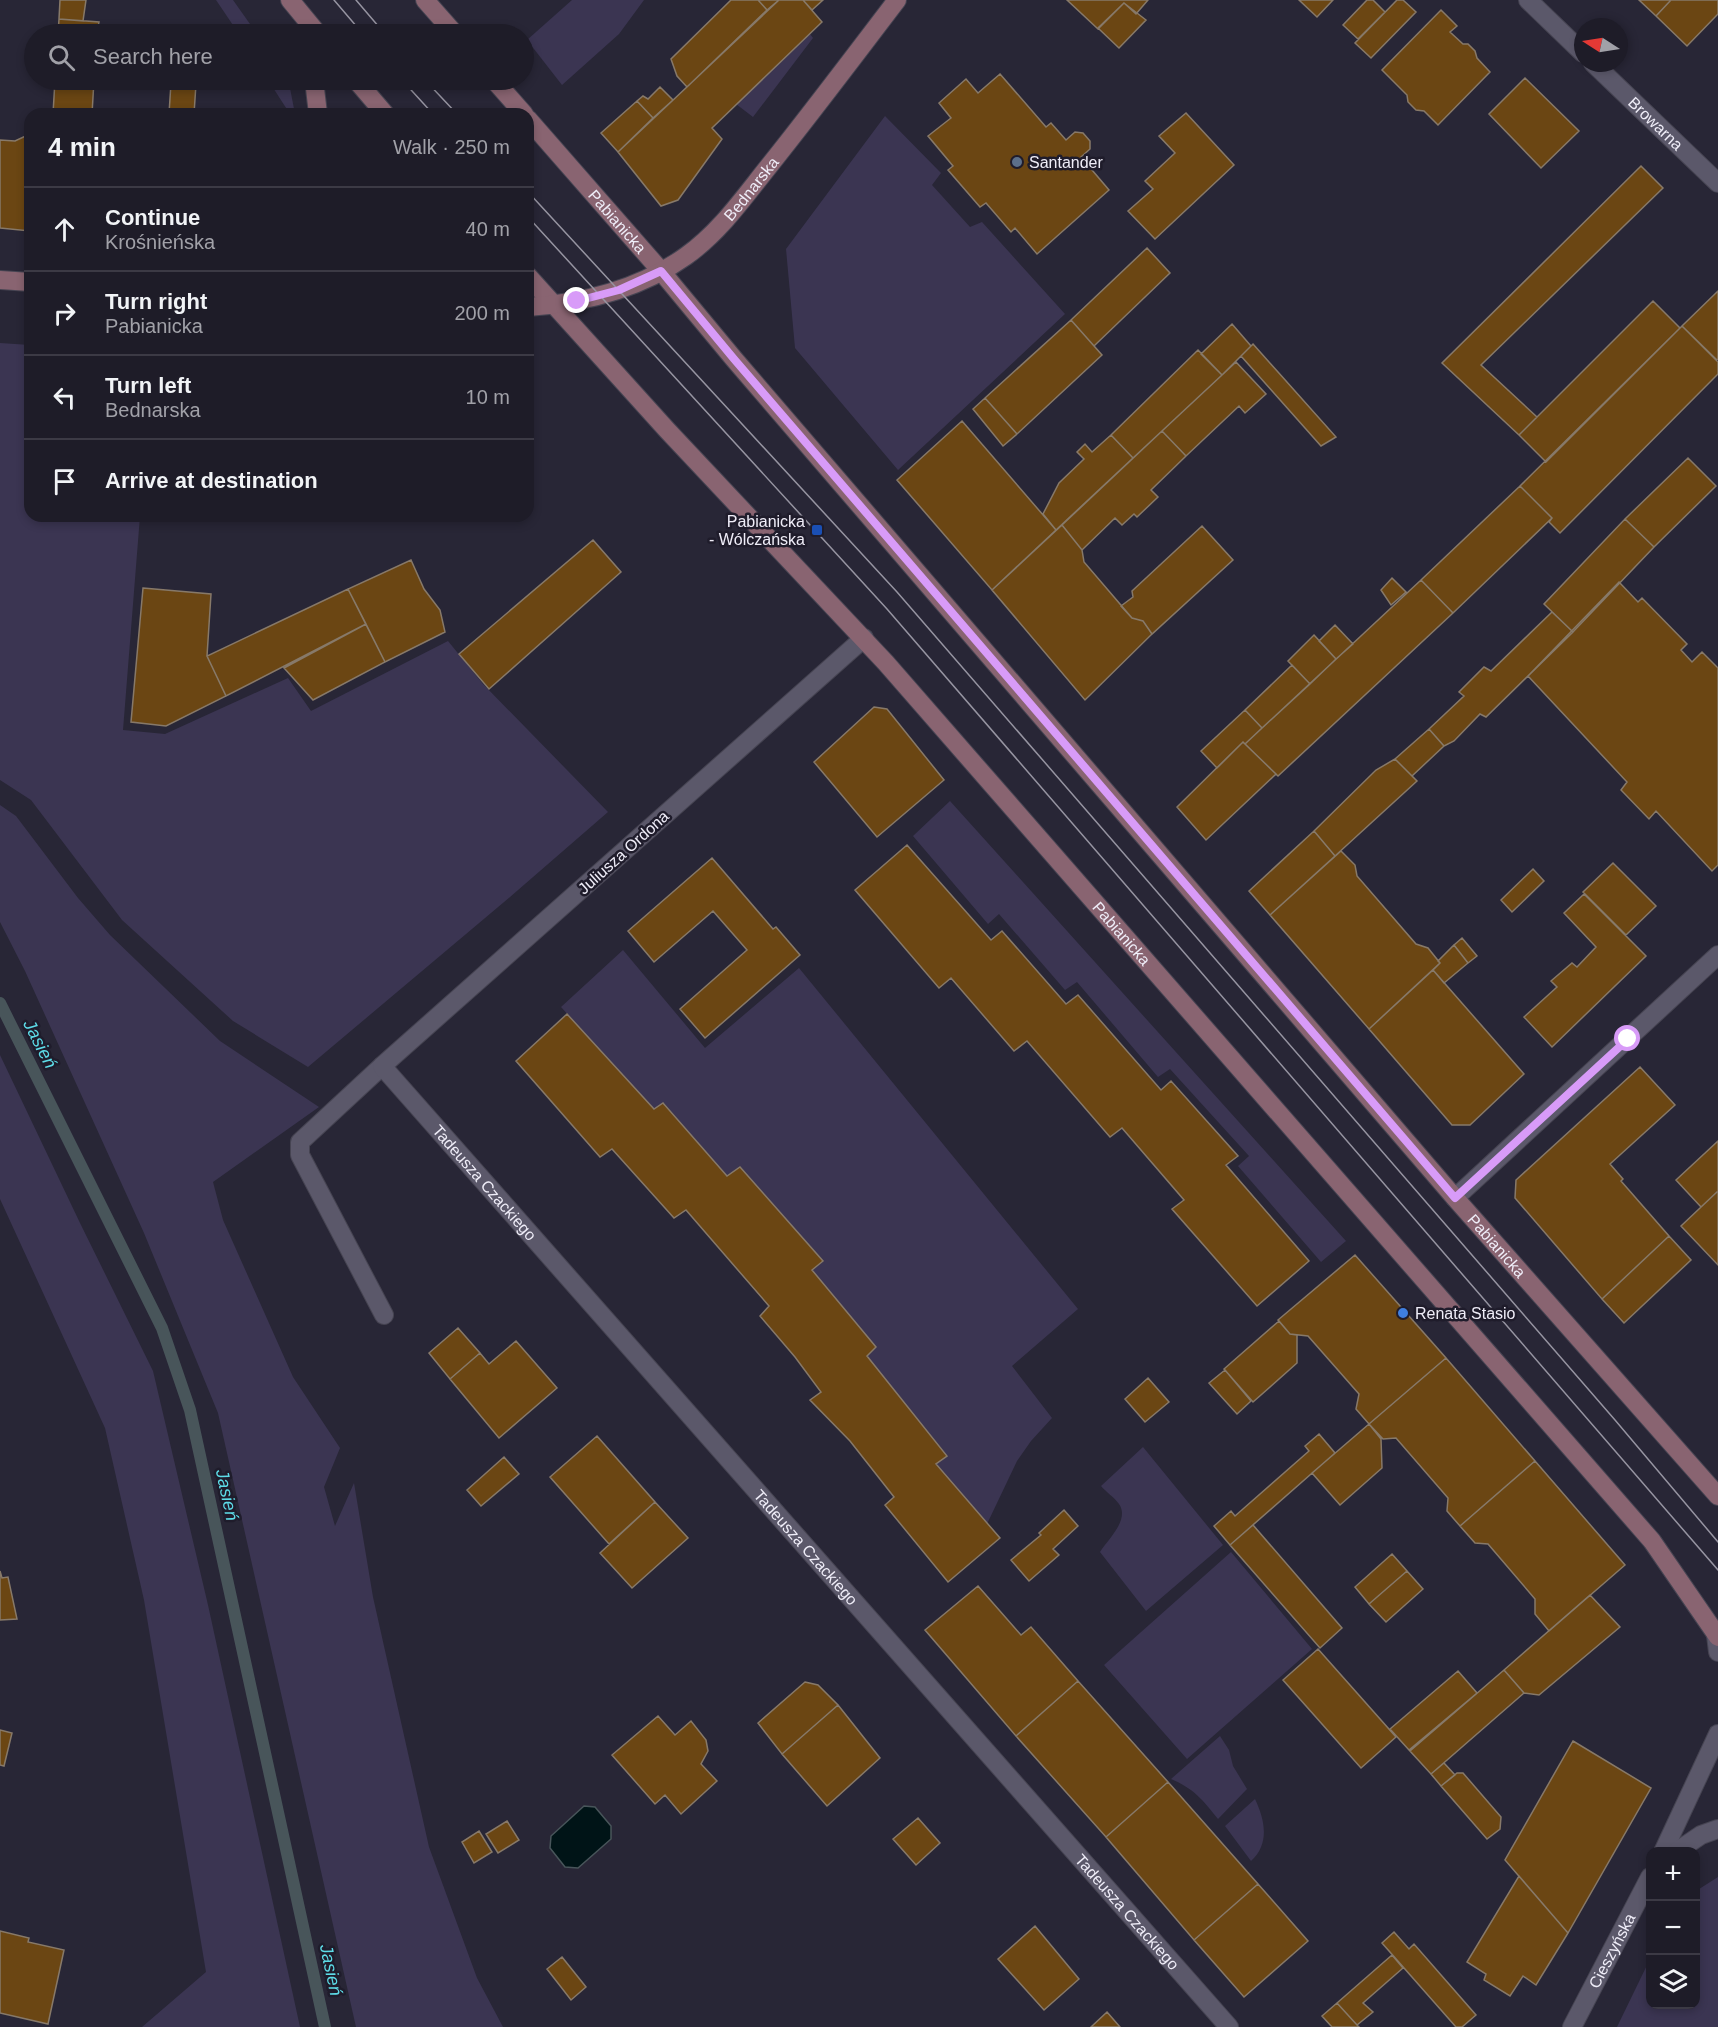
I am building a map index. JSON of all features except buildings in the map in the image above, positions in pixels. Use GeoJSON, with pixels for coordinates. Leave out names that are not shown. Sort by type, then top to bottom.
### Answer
{"type":"FeatureCollection","features":[{"type":"Feature","properties":{"kind":"street"},"geometry":{"type":"LineString","coordinates":[[424,0],[446,24]]}},
{"type":"Feature","properties":{"kind":"street","name":"Bednarska"},"geometry":{"type":"LineString","coordinates":[[534,307],[600,296],[661,271],[686,256],[719,227],[897,0]]}},
{"type":"Feature","properties":{"kind":"street"},"geometry":{"type":"LineString","coordinates":[[1528,0],[1574,44]]}},
{"type":"Feature","properties":{"kind":"street"},"geometry":{"type":"LineString","coordinates":[[292,3],[299,24]]}},
{"type":"Feature","properties":{"kind":"street"},"geometry":{"type":"LineString","coordinates":[[292,3],[310,24]]}},
{"type":"Feature","properties":{"kind":"street","name":"Browarna"},"geometry":{"type":"LineString","coordinates":[[1602,72],[1718,183]]}},
{"type":"Feature","properties":{"kind":"street"},"geometry":{"type":"LineString","coordinates":[[315,90],[317,108]]}},
{"type":"Feature","properties":{"kind":"street"},"geometry":{"type":"LineString","coordinates":[[365,90],[380,108]]}},
{"type":"Feature","properties":{"kind":"street"},"geometry":{"type":"LineString","coordinates":[[503,90],[519,108]]}},
{"type":"Feature","properties":{"kind":"street","name":"Pabianicka"},"geometry":{"type":"LineString","coordinates":[[534,126],[1455,1198],[1718,1496]]}},
{"type":"Feature","properties":{"kind":"street"},"geometry":{"type":"LineString","coordinates":[[0,280],[24,282]]}},
{"type":"Feature","properties":{"kind":"street","name":"Pabianicka"},"geometry":{"type":"LineString","coordinates":[[534,283],[667,430],[864,638],[1652,1541],[1717,1642]]}},
{"type":"Feature","properties":{"kind":"street","name":"Juliusza Ordona"},"geometry":{"type":"LineString","coordinates":[[384,1316],[300,1155],[300,1142],[382,1066],[864,638]]}},
{"type":"Feature","properties":{"kind":"street"},"geometry":{"type":"LineString","coordinates":[[1455,1198],[1718,955]]}},
{"type":"Feature","properties":{"kind":"street","name":"Tadeusza Czackiego"},"geometry":{"type":"LineString","coordinates":[[382,1066],[1229,2027]]}},
{"type":"Feature","properties":{"kind":"street"},"geometry":{"type":"LineString","coordinates":[[1666,1847],[1718,1734]]}},
{"type":"Feature","properties":{"kind":"street"},"geometry":{"type":"LineString","coordinates":[[1682,1847],[1701,1835],[1718,1829]]}},
{"type":"Feature","properties":{"kind":"street","name":"Cieszyńska"},"geometry":{"type":"LineString","coordinates":[[1572,2027],[1646,1885]]}},
{"type":"Feature","properties":{"kind":"shaded area"},"geometry":{"type":"Polygon","coordinates":[[[216,0],[233,0],[250,24],[232,24],[216,0]]]}},
{"type":"Feature","properties":{"kind":"shaded area"},"geometry":{"type":"Polygon","coordinates":[[[572,0],[644,0],[619,34],[562,85],[534,49],[534,34],[572,0]]]}},
{"type":"Feature","properties":{"kind":"shaded area"},"geometry":{"type":"Polygon","coordinates":[[[810,34],[813,38],[753,117],[736,104],[810,34]]]}},
{"type":"Feature","properties":{"kind":"shaded area"},"geometry":{"type":"Polygon","coordinates":[[[274,90],[290,90],[294,108],[286,108],[274,90]]]}},
{"type":"Feature","properties":{"kind":"shaded area"},"geometry":{"type":"Polygon","coordinates":[[[885,116],[941,173],[932,185],[970,227],[982,222],[1065,314],[898,470],[795,348],[786,249],[885,116]]]}},
{"type":"Feature","properties":{"kind":"shaded area"},"geometry":{"type":"Polygon","coordinates":[[[0,343],[24,345],[24,522],[140,522],[123,730],[165,734],[288,678],[311,711],[448,641],[483,684],[608,812],[308,1067],[233,1021],[122,920],[31,800],[0,780],[0,343]]]}},
{"type":"Feature","properties":{"kind":"shaded area"},"geometry":{"type":"Polygon","coordinates":[[[950,801],[1346,1241],[1321,1262],[1238,1166],[1249,1156],[1170,1069],[1158,1077],[1077,982],[1065,990],[999,914],[988,924],[913,836],[950,801]]]}},
{"type":"Feature","properties":{"kind":"shaded area"},"geometry":{"type":"Polygon","coordinates":[[[0,805],[16,816],[78,898],[110,935],[220,1041],[319,1107],[213,1182],[223,1220],[293,1377],[340,1448],[324,1487],[335,1526],[354,1483],[373,1597],[429,1847],[477,1978],[503,2027],[356,2027],[218,1413],[144,1233],[25,971],[0,922],[0,805]]]}},
{"type":"Feature","properties":{"kind":"shaded area"},"geometry":{"type":"Polygon","coordinates":[[[623,950],[705,1048],[799,968],[1078,1309],[1012,1366],[1052,1418],[1017,1461],[987,1524],[936,1464],[812,1270],[823,1261],[740,1167],[727,1176],[664,1103],[654,1109],[561,1007],[623,950]]]}},
{"type":"Feature","properties":{"kind":"shaded area"},"geometry":{"type":"Polygon","coordinates":[[[0,1055],[153,1371],[208,1605],[300,2027],[142,2027],[206,1972],[144,1600],[105,1428],[0,1199],[0,1055]]]}},
{"type":"Feature","properties":{"kind":"shaded area"},"geometry":{"type":"Polygon","coordinates":[[[1143,1447],[1223,1545],[1146,1611],[1100,1552],[1117,1529],[1122,1516],[1119,1504],[1101,1486],[1143,1447]]]}},
{"type":"Feature","properties":{"kind":"shaded area"},"geometry":{"type":"Polygon","coordinates":[[[1231,1552],[1312,1649],[1187,1759],[1104,1665],[1231,1552]]]}},
{"type":"Feature","properties":{"kind":"shaded area"},"geometry":{"type":"Polygon","coordinates":[[[1220,1736],[1229,1750],[1233,1766],[1247,1789],[1218,1819],[1197,1795],[1186,1786],[1171,1779],[1220,1736]]]}},
{"type":"Feature","properties":{"kind":"shaded area"},"geometry":{"type":"Polygon","coordinates":[[[1255,1799],[1264,1831],[1261,1847],[1251,1861],[1225,1826],[1255,1799]]]}},
{"type":"Feature","properties":{"kind":"shaded area"},"geometry":{"type":"Polygon","coordinates":[[[584,1806],[595,1807],[611,1826],[611,1839],[578,1868],[565,1867],[550,1848],[551,1836],[584,1806]]]}},
{"type":"Feature","properties":{"kind":"shaded area"},"geometry":{"type":"Polygon","coordinates":[[[1718,1877],[1718,2027],[1617,2027],[1646,1967],[1646,2009],[1700,2009],[1700,1888],[1718,1877]]]}},
{"type":"Feature","properties":{"kind":"waterway","name":"Jasień"},"geometry":{"type":"LineString","coordinates":[[0,1003],[162,1328],[190,1410],[325,2027]]}},
{"type":"Feature","properties":{"kind":"tram line"},"geometry":{"type":"LineString","coordinates":[[334,0],[354,24]]}},
{"type":"Feature","properties":{"kind":"tram line"},"geometry":{"type":"LineString","coordinates":[[356,0],[376,24]]}},
{"type":"Feature","properties":{"kind":"tram line"},"geometry":{"type":"LineString","coordinates":[[411,90],[428,108]]}},
{"type":"Feature","properties":{"kind":"tram line"},"geometry":{"type":"LineString","coordinates":[[434,90],[451,108]]}},
{"type":"Feature","properties":{"kind":"tram line"},"geometry":{"type":"LineString","coordinates":[[534,199],[897,592],[1615,1420],[1718,1542]]}},
{"type":"Feature","properties":{"kind":"tram line"},"geometry":{"type":"LineString","coordinates":[[534,224],[887,609],[1718,1570]]}},
{"type":"Feature","properties":{"kind":"place","name":"Santander"},"geometry":{"type":"Point","coordinates":[1017,162]}},
{"type":"Feature","properties":{"kind":"place","name":"Pabianicka - Wólczańska"},"geometry":{"type":"Point","coordinates":[817,530]}},
{"type":"Feature","properties":{"kind":"place","name":"Renata Stasio"},"geometry":{"type":"Point","coordinates":[1403,1313]}},
{"type":"Feature","properties":{"kind":"route"},"geometry":{"type":"LineString","coordinates":[[577,301],[619,290],[661,271],[734,359],[1455,1198],[1628,1039]]}}]}
